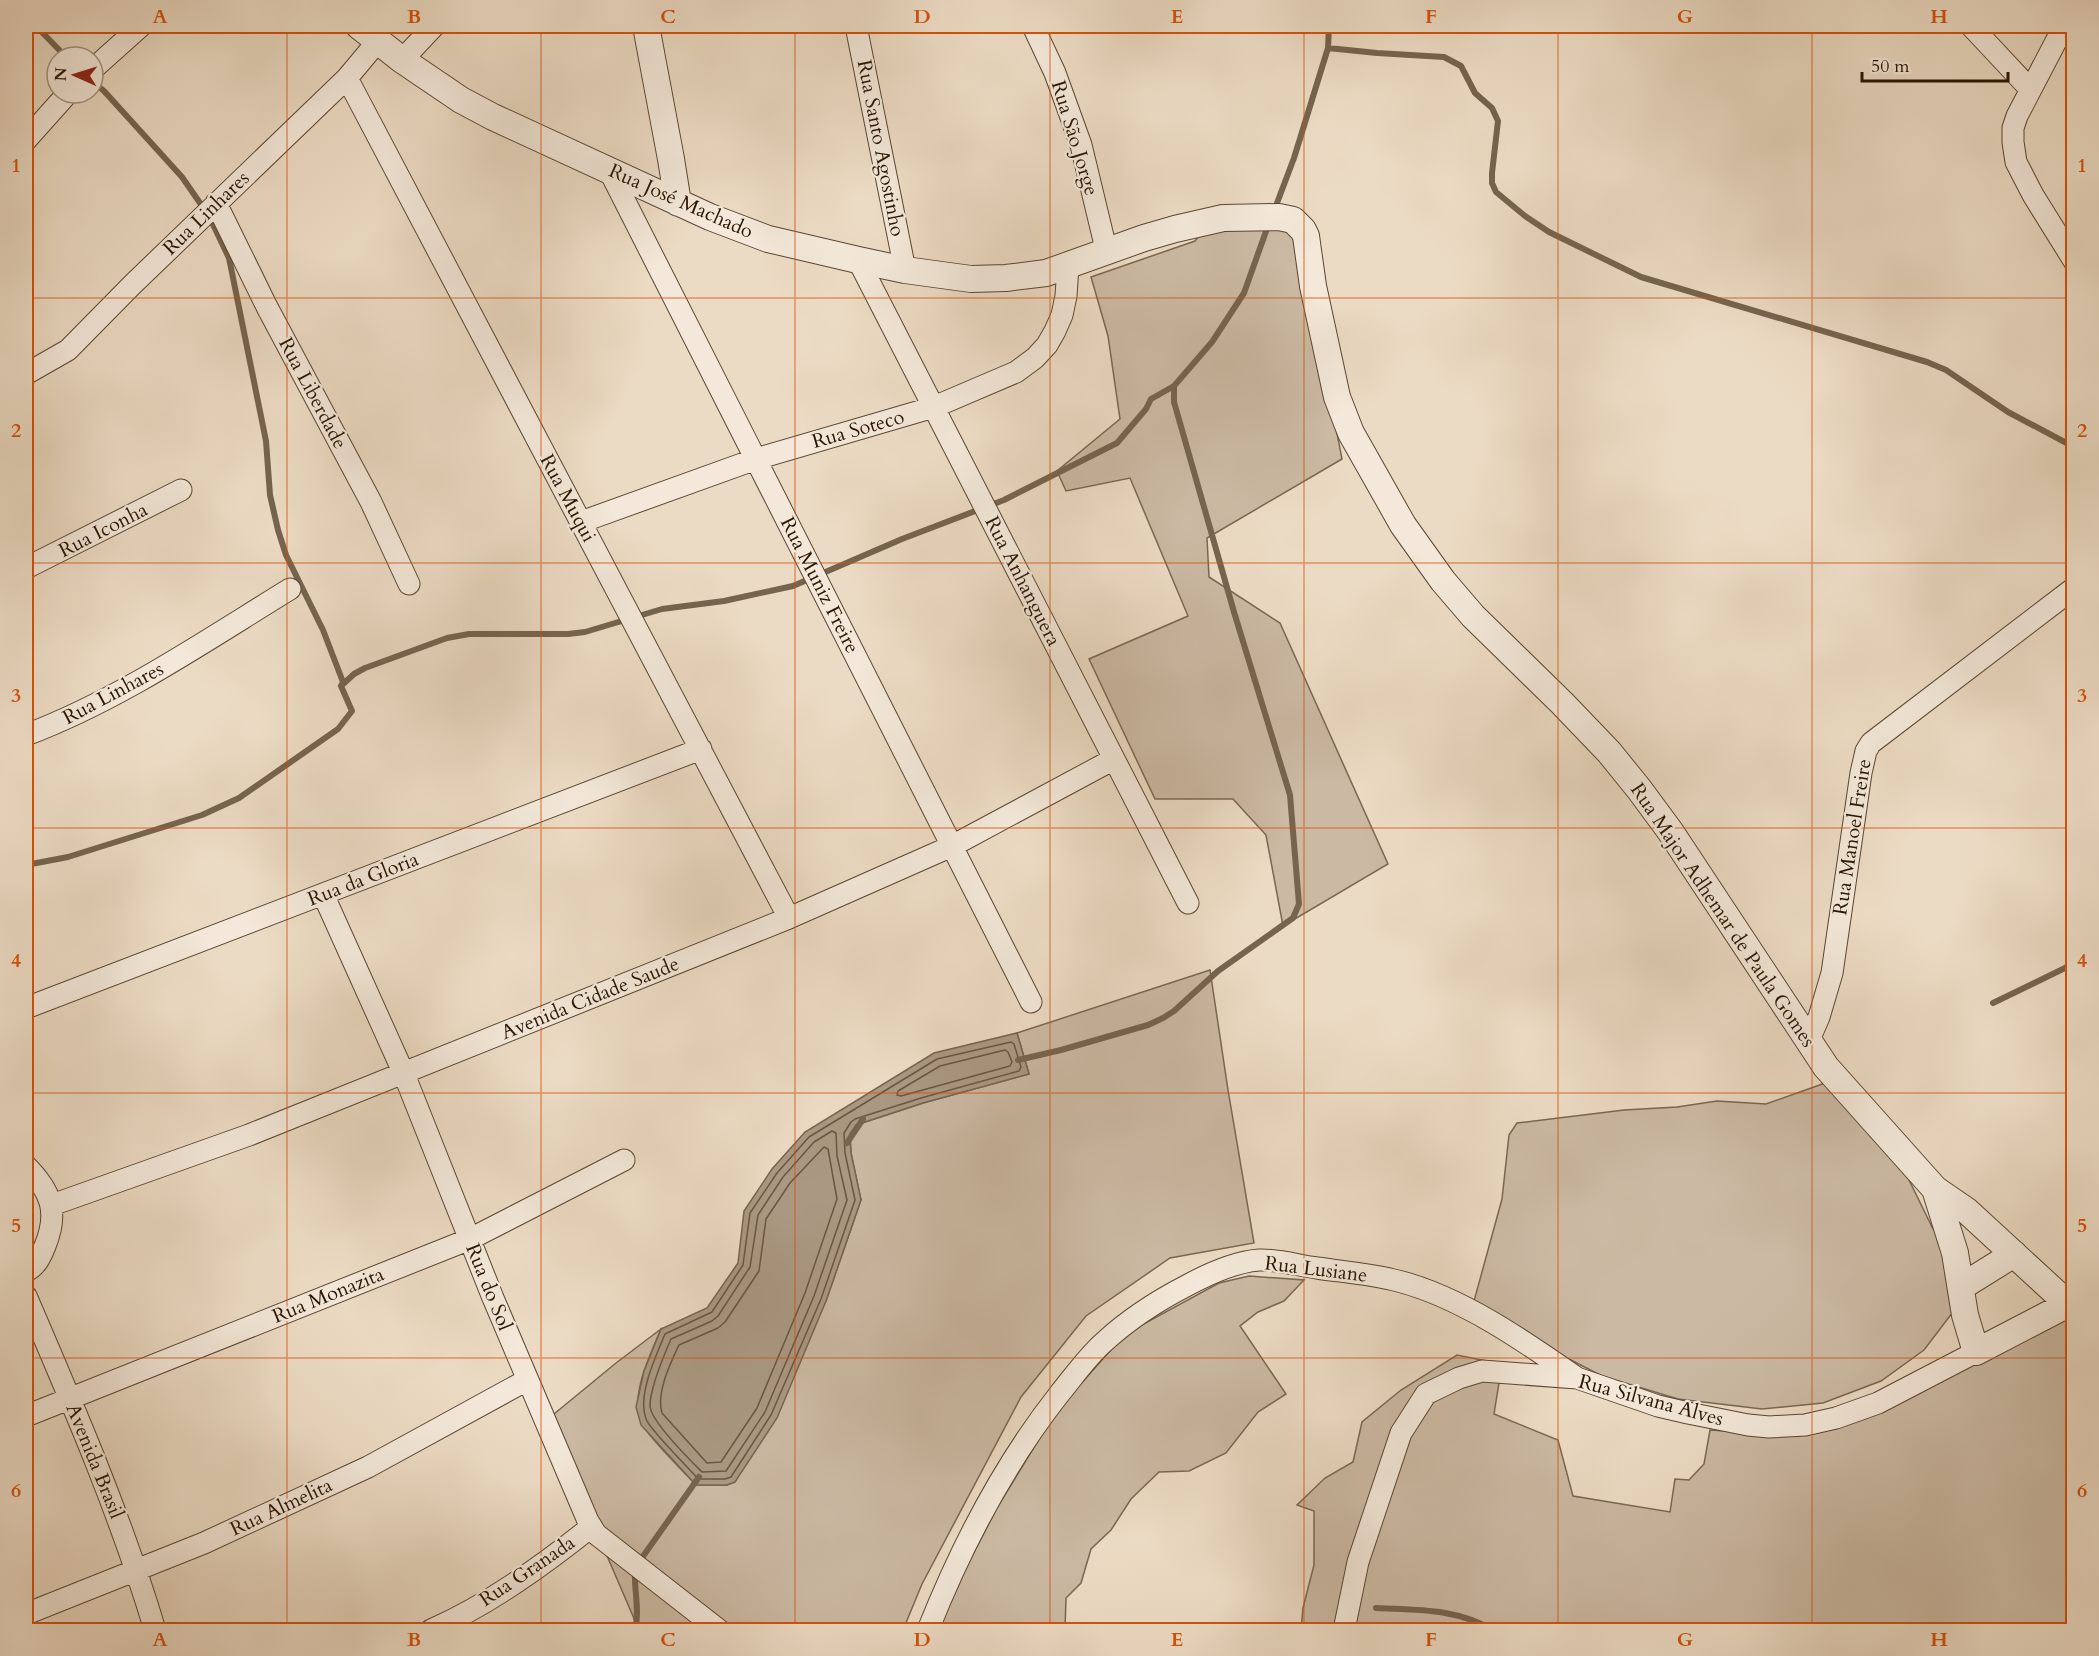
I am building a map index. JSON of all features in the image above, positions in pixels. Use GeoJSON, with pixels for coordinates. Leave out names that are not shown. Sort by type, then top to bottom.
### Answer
{"type":"FeatureCollection","features":[{"type":"Feature","properties":{"kind":"street"},"geometry":{"type":"LineString","coordinates":[[105,58],[141,26]]}},
{"type":"Feature","properties":{"kind":"street"},"geometry":{"type":"LineString","coordinates":[[402,60],[434,26]]}},
{"type":"Feature","properties":{"kind":"street"},"geometry":{"type":"LineString","coordinates":[[646,26],[678,203]]}},
{"type":"Feature","properties":{"kind":"street","name":"Rua Santo Agostinho"},"geometry":{"type":"LineString","coordinates":[[856,26],[905,270]]}},
{"type":"Feature","properties":{"kind":"street","name":"Rua São Jorge"},"geometry":{"type":"LineString","coordinates":[[1033,26],[1055,73],[1081,145],[1107,253]]}},
{"type":"Feature","properties":{"kind":"street"},"geometry":{"type":"LineString","coordinates":[[1971,26],[2030,89]]}},
{"type":"Feature","properties":{"kind":"street"},"geometry":{"type":"LineString","coordinates":[[2064,26],[2030,89],[2013,128],[2013,142],[2016,162],[2073,261]]}},
{"type":"Feature","properties":{"kind":"street","name":"Rua José Machado"},"geometry":{"type":"LineString","coordinates":[[368,33],[402,60],[462,100],[493,117],[608,168],[678,203],[768,239],[905,270],[970,279],[1046,273],[1175,229],[1223,218],[1279,217]]}},
{"type":"Feature","properties":{"kind":"street","name":"Rua Linhares"},"geometry":{"type":"LineString","coordinates":[[26,374],[68,350],[216,203],[347,78],[368,33]]}},
{"type":"Feature","properties":{"kind":"street","name":"Rua Muqui"},"geometry":{"type":"LineString","coordinates":[[347,78],[789,918]]}},
{"type":"Feature","properties":{"kind":"street"},"geometry":{"type":"LineString","coordinates":[[26,140],[57,105]]}},
{"type":"Feature","properties":{"kind":"street","name":"Rua Muniz Freire"},"geometry":{"type":"LineString","coordinates":[[608,168],[1031,1002]]}},
{"type":"Feature","properties":{"kind":"street","name":"Rua Liberdade"},"geometry":{"type":"LineString","coordinates":[[216,203],[267,306],[371,502],[409,584]]}},
{"type":"Feature","properties":{"kind":"street","name":"Rua Major Adhemar de Paula Gomes"},"geometry":{"type":"LineString","coordinates":[[1279,217],[1293,220],[1306,236],[1313,286],[1337,397],[1351,433],[1403,525],[1443,581],[1473,616],[1609,752],[1639,789],[1676,839],[1826,1067],[1935,1189],[1966,1211],[2071,1303]]}},
{"type":"Feature","properties":{"kind":"street","name":"Rua Anhanguera"},"geometry":{"type":"LineString","coordinates":[[858,260],[1188,903]]}},
{"type":"Feature","properties":{"kind":"street","name":"Rua Soteco"},"geometry":{"type":"LineString","coordinates":[[581,522],[756,459],[934,407],[1016,372],[1035,358],[1047,345],[1062,315],[1068,266]]}},
{"type":"Feature","properties":{"kind":"street","name":"Rua Iconha"},"geometry":{"type":"LineString","coordinates":[[26,568],[181,490]]}},
{"type":"Feature","properties":{"kind":"street","name":"Rua Manoel Freire"},"geometry":{"type":"LineString","coordinates":[[1809,1040],[1820,1017],[1832,973],[1861,773],[1871,743],[2073,588]]}},
{"type":"Feature","properties":{"kind":"street","name":"Rua Linhares"},"geometry":{"type":"LineString","coordinates":[[26,735],[71,717],[115,693],[181,656],[290,589]]}},
{"type":"Feature","properties":{"kind":"street","name":"Rua da Gloria"},"geometry":{"type":"LineString","coordinates":[[26,1008],[701,749]]}},
{"type":"Feature","properties":{"kind":"street","name":"Avenida Cidade Saude"},"geometry":{"type":"LineString","coordinates":[[52,1205],[249,1135],[789,918],[952,846],[1114,759]]}},
{"type":"Feature","properties":{"kind":"street","name":"Rua do Sol"},"geometry":{"type":"LineString","coordinates":[[323,894],[404,1074],[527,1380],[591,1527],[596,1534],[719,1630]]}},
{"type":"Feature","properties":{"kind":"street","name":"Rua Monazita"},"geometry":{"type":"LineString","coordinates":[[26,1416],[470,1239],[624,1160]]}},
{"type":"Feature","properties":{"kind":"street"},"geometry":{"type":"LineString","coordinates":[[26,1166],[40,1180],[52,1205],[53,1222],[41,1256],[26,1272]]}},
{"type":"Feature","properties":{"kind":"street","name":"Rua Major Adhemar de Paula Gomes"},"geometry":{"type":"LineString","coordinates":[[1935,1189],[1955,1253],[1965,1315],[1976,1352]]}},
{"type":"Feature","properties":{"kind":"street"},"geometry":{"type":"LineString","coordinates":[[1961,1287],[2014,1254]]}},
{"type":"Feature","properties":{"kind":"street","name":"Rua Lusiane"},"geometry":{"type":"LineString","coordinates":[[928,1630],[950,1576],[972,1533],[1044,1413],[1104,1342],[1158,1300],[1202,1277],[1260,1260],[1399,1281],[1444,1298],[1520,1338],[1577,1378]]}},
{"type":"Feature","properties":{"kind":"street","name":"Avenida Brasil"},"geometry":{"type":"LineString","coordinates":[[26,1296],[70,1398],[137,1569],[155,1630]]}},
{"type":"Feature","properties":{"kind":"street","name":"Rua Silvana Alves"},"geometry":{"type":"LineString","coordinates":[[1344,1630],[1358,1562],[1401,1433],[1426,1394],[1459,1378],[1482,1371],[1577,1378],[1637,1399],[1688,1413],[1748,1425],[1769,1427],[1804,1425],[1836,1418],[1878,1402],[2071,1303]]}},
{"type":"Feature","properties":{"kind":"street","name":"Rua Almelita"},"geometry":{"type":"LineString","coordinates":[[26,1614],[204,1543],[368,1467],[527,1380]]}},
{"type":"Feature","properties":{"kind":"street","name":"Rua Granada"},"geometry":{"type":"LineString","coordinates":[[431,1630],[500,1592],[591,1527]]}},
{"type":"Feature","properties":{"kind":"shaded area"},"geometry":{"type":"Polygon","coordinates":[[[1204,229],[1298,230],[1342,459],[1207,538],[1209,577],[1280,623],[1388,864],[1283,926],[1266,835],[1233,799],[1155,799],[1089,659],[1188,616],[1130,478],[1066,491],[1057,471],[1120,419],[1108,336],[1091,277],[1195,241],[1204,229]]]}},
{"type":"Feature","properties":{"kind":"shaded area"},"geometry":{"type":"Polygon","coordinates":[[[1210,970],[1254,1243],[1170,1258],[1086,1316],[1021,1397],[922,1584],[903,1630],[639,1630],[548,1419],[661,1329],[640,1388],[638,1411],[641,1422],[657,1444],[696,1485],[727,1485],[735,1482],[826,1301],[861,1200],[851,1153],[850,1134],[856,1125],[923,1103],[1029,1074],[1017,1033],[1210,970]]]}},
{"type":"Feature","properties":{"kind":"shaded area"},"geometry":{"type":"Polygon","coordinates":[[[1831,1081],[1908,1178],[1932,1227],[1959,1269],[1956,1308],[1924,1350],[1881,1381],[1823,1403],[1762,1409],[1678,1399],[1602,1376],[1471,1312],[1502,1199],[1509,1135],[1517,1123],[1717,1101],[1766,1104],[1831,1081]]]}},
{"type":"Feature","properties":{"kind":"shaded area"},"geometry":{"type":"Polygon","coordinates":[[[1249,1276],[1304,1280],[1284,1301],[1258,1312],[1240,1326],[1286,1394],[1258,1412],[1226,1453],[1189,1471],[1159,1472],[1131,1499],[1111,1530],[1091,1549],[1081,1583],[1066,1598],[1065,1630],[939,1630],[953,1593],[997,1508],[1055,1413],[1125,1334],[1219,1283],[1249,1276]]]}},
{"type":"Feature","properties":{"kind":"shaded area"},"geometry":{"type":"Polygon","coordinates":[[[2073,1306],[2073,1630],[1301,1630],[1303,1608],[1314,1565],[1314,1511],[1297,1505],[1325,1478],[1353,1462],[1362,1422],[1401,1390],[1457,1355],[1502,1364],[1494,1414],[1558,1440],[1573,1496],[1670,1512],[1675,1479],[1689,1480],[1704,1464],[1710,1430],[1774,1434],[1836,1426],[2073,1306]]]}},
{"type":"Feature","properties":{"kind":"water"},"geometry":{"type":"Polygon","coordinates":[[[1017,1033],[1029,1074],[923,1103],[856,1125],[850,1134],[851,1153],[861,1200],[826,1301],[777,1418],[735,1482],[727,1485],[696,1485],[641,1425],[636,1407],[644,1371],[661,1329],[707,1308],[738,1263],[744,1211],[772,1169],[805,1132],[934,1053],[1017,1033]]]}},
{"type":"Feature","properties":{"kind":"waterway"},"geometry":{"type":"LineString","coordinates":[[1274,211],[1294,158],[1328,48],[1329,26]]}},
{"type":"Feature","properties":{"kind":"waterway"},"geometry":{"type":"LineString","coordinates":[[38,28],[54,45]]}},
{"type":"Feature","properties":{"kind":"waterway"},"geometry":{"type":"LineString","coordinates":[[1328,48],[1444,57],[1461,66],[1475,93],[1492,108],[1498,121],[1492,173],[1492,183],[1496,192],[1549,232],[1641,277],[1927,362],[1946,370],[2008,412],[2074,447]]}},
{"type":"Feature","properties":{"kind":"waterway"},"geometry":{"type":"LineString","coordinates":[[26,865],[68,857],[202,815],[239,798],[338,729],[352,711],[341,686],[343,682],[323,630],[286,555],[278,530],[270,495],[266,441],[229,258],[209,216],[182,177],[105,92]]}},
{"type":"Feature","properties":{"kind":"waterway"},"geometry":{"type":"LineString","coordinates":[[341,686],[365,668],[447,638],[469,634],[585,632],[662,609],[724,601],[793,586],[902,539],[1004,500],[1117,443],[1146,409],[1151,399],[1174,386],[1212,342],[1244,293],[1269,223]]}},
{"type":"Feature","properties":{"kind":"waterway"},"geometry":{"type":"LineString","coordinates":[[1018,1060],[1148,1025],[1163,1018],[1174,1011],[1218,971],[1293,918],[1299,904],[1290,795],[1234,612],[1174,402],[1174,386]]}},
{"type":"Feature","properties":{"kind":"waterway"},"geometry":{"type":"LineString","coordinates":[[1993,1003],[2065,968],[2074,956]]}},
{"type":"Feature","properties":{"kind":"waterway"},"geometry":{"type":"LineString","coordinates":[[847,1143],[863,1119]]}},
{"type":"Feature","properties":{"kind":"waterway"},"geometry":{"type":"LineString","coordinates":[[639,1562],[699,1477]]}},
{"type":"Feature","properties":{"kind":"waterway"},"geometry":{"type":"LineString","coordinates":[[635,1572],[637,1616],[635,1630]]}},
{"type":"Feature","properties":{"kind":"waterway"},"geometry":{"type":"LineString","coordinates":[[1376,1608],[1450,1614],[1493,1630]]}}]}
